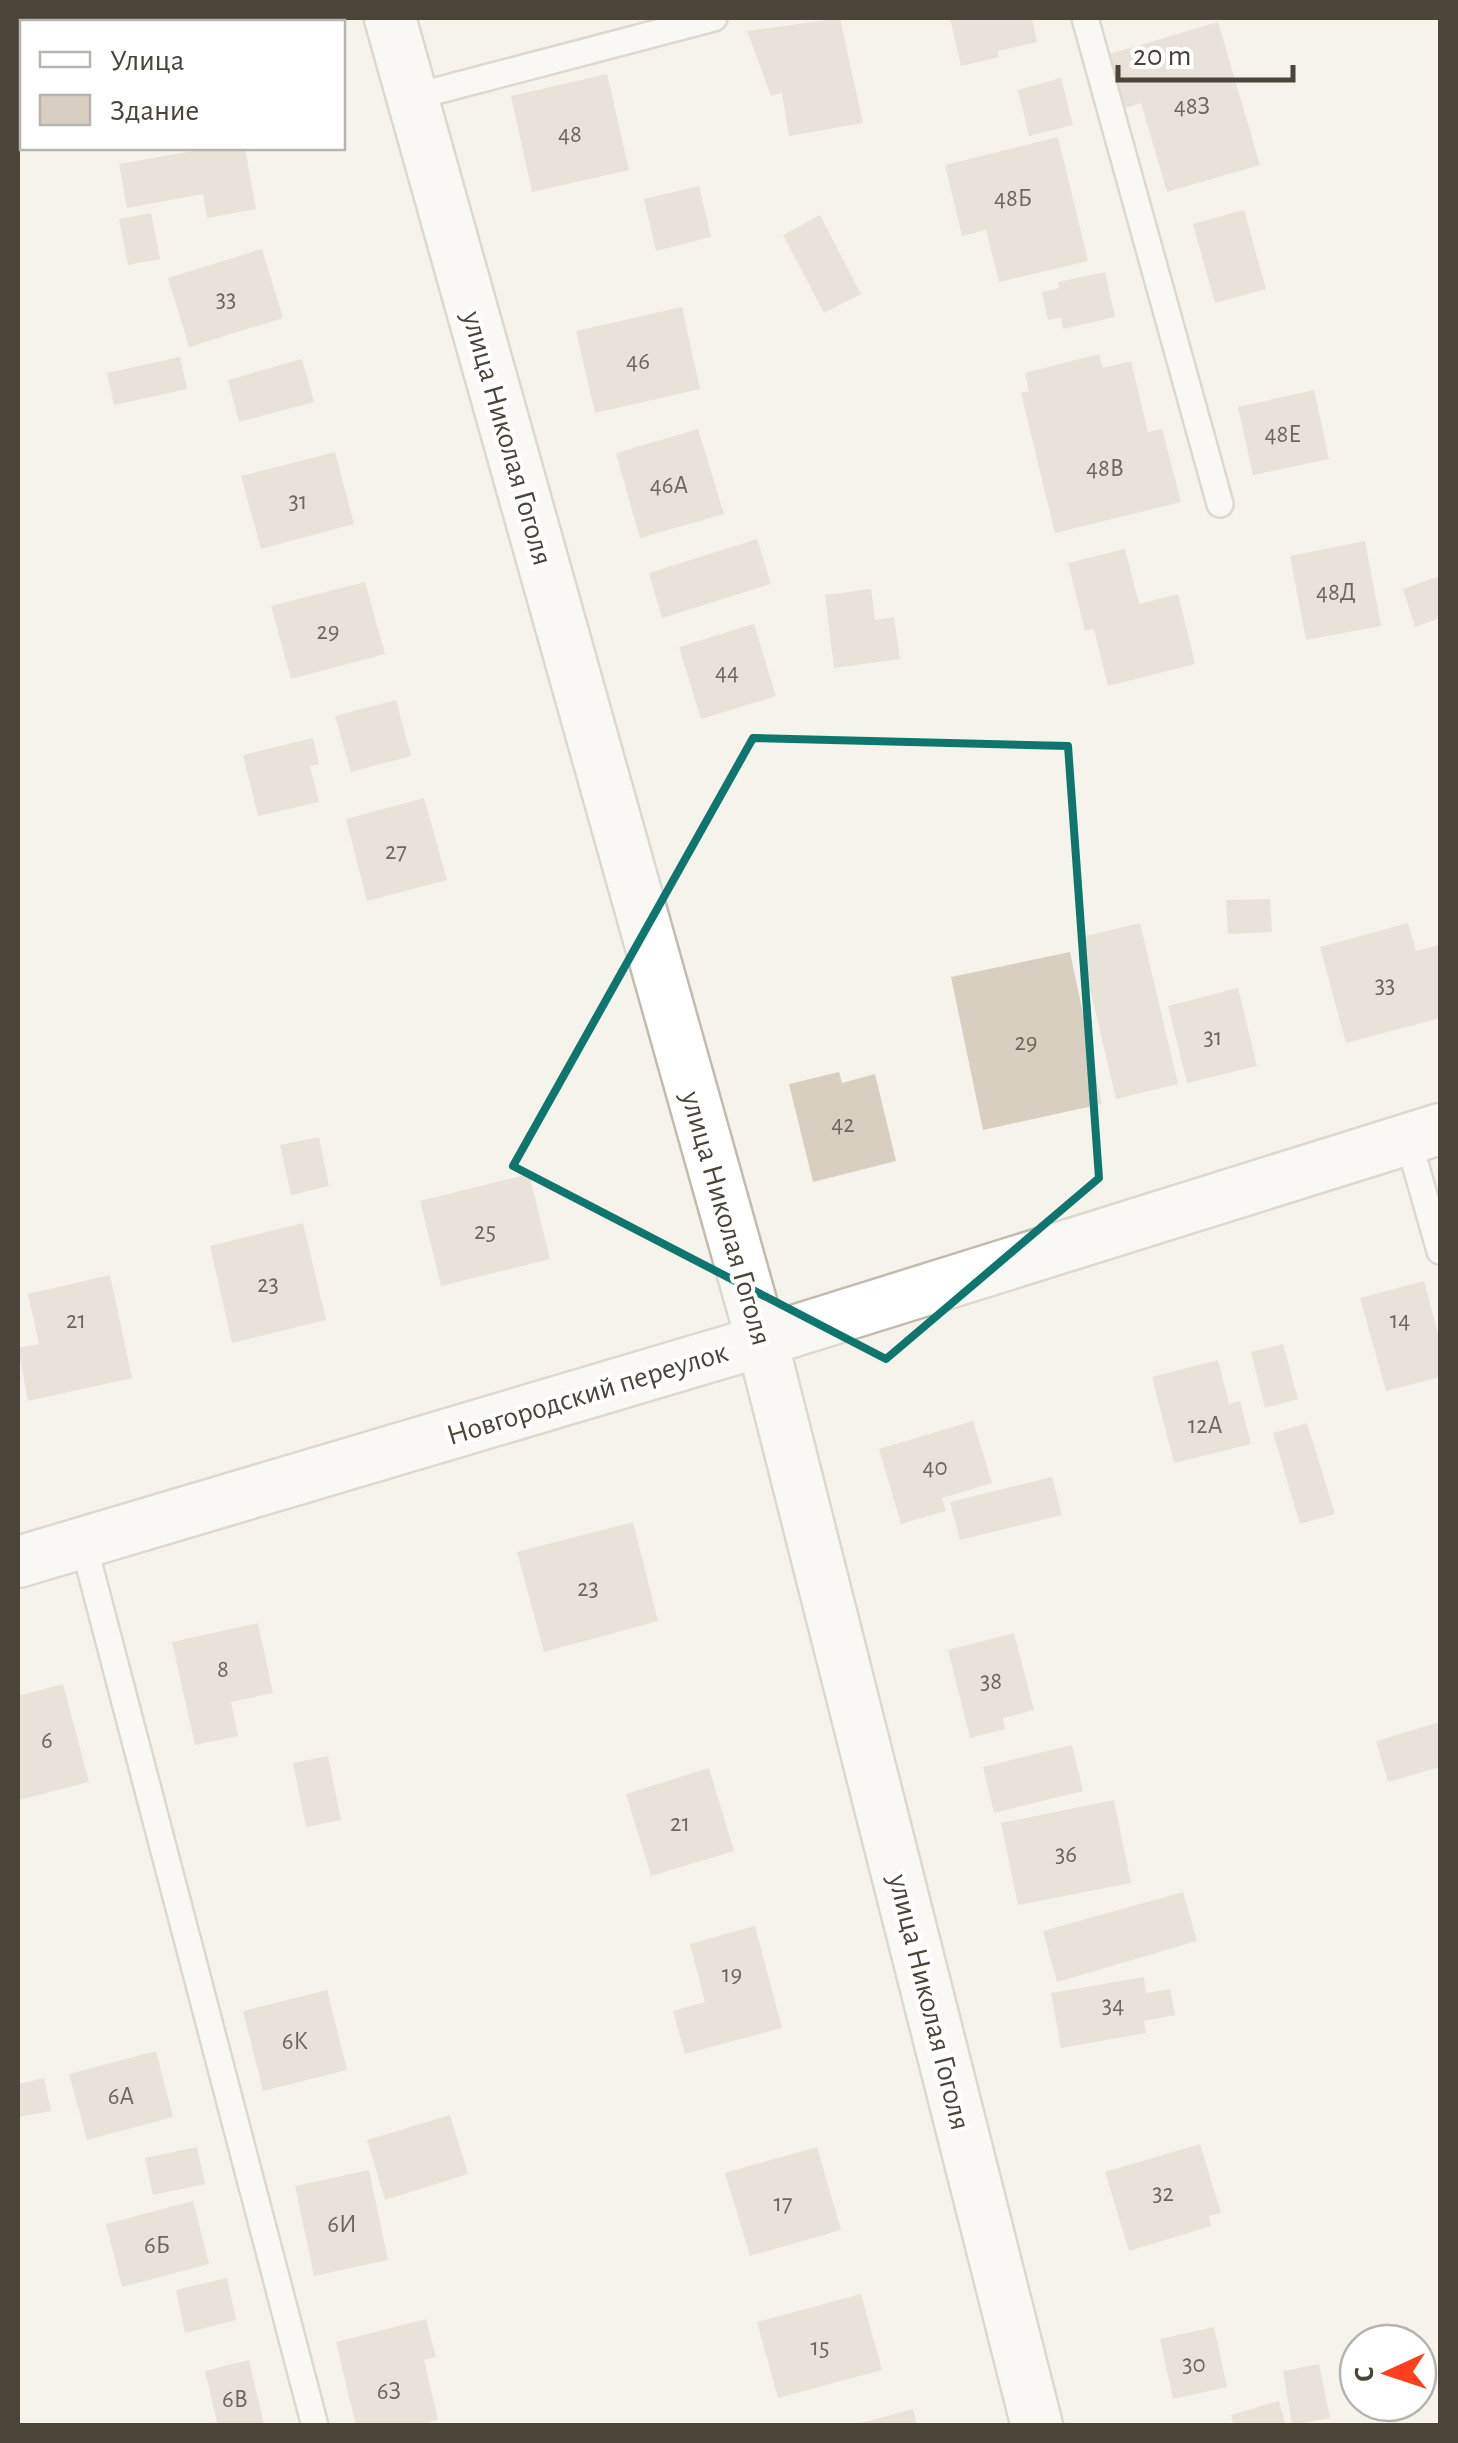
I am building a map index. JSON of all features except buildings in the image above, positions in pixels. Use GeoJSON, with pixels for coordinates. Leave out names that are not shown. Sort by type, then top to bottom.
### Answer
{"type":"FeatureCollection","features":[{"type":"Feature","properties":{"kind":"street","name":"улица Николая Гоголя"},"geometry":{"type":"LineString","coordinates":[[390,18],[762,1340],[1037,2426]]}},
{"type":"Feature","properties":{"kind":"street","name":"Новгородский переулок"},"geometry":{"type":"LineString","coordinates":[[18,1562],[762,1340],[1424,1134]]}},
{"type":"Feature","properties":{"kind":"lane"},"geometry":{"type":"LineString","coordinates":[[412,96],[714,18]]}},
{"type":"Feature","properties":{"kind":"lane"},"geometry":{"type":"LineString","coordinates":[[1085,18],[1220,504]]}},
{"type":"Feature","properties":{"kind":"lane"},"geometry":{"type":"LineString","coordinates":[[1424,1134],[1440,1251]]}},
{"type":"Feature","properties":{"kind":"lane"},"geometry":{"type":"LineString","coordinates":[[83,1542],[315,2426]]}},
{"type":"Feature","properties":{"kind":"highlighted area"},"geometry":{"type":"Polygon","coordinates":[[[753,738],[1068,746],[1099,1178],[886,1359],[513,1166],[753,738]]]}}]}
